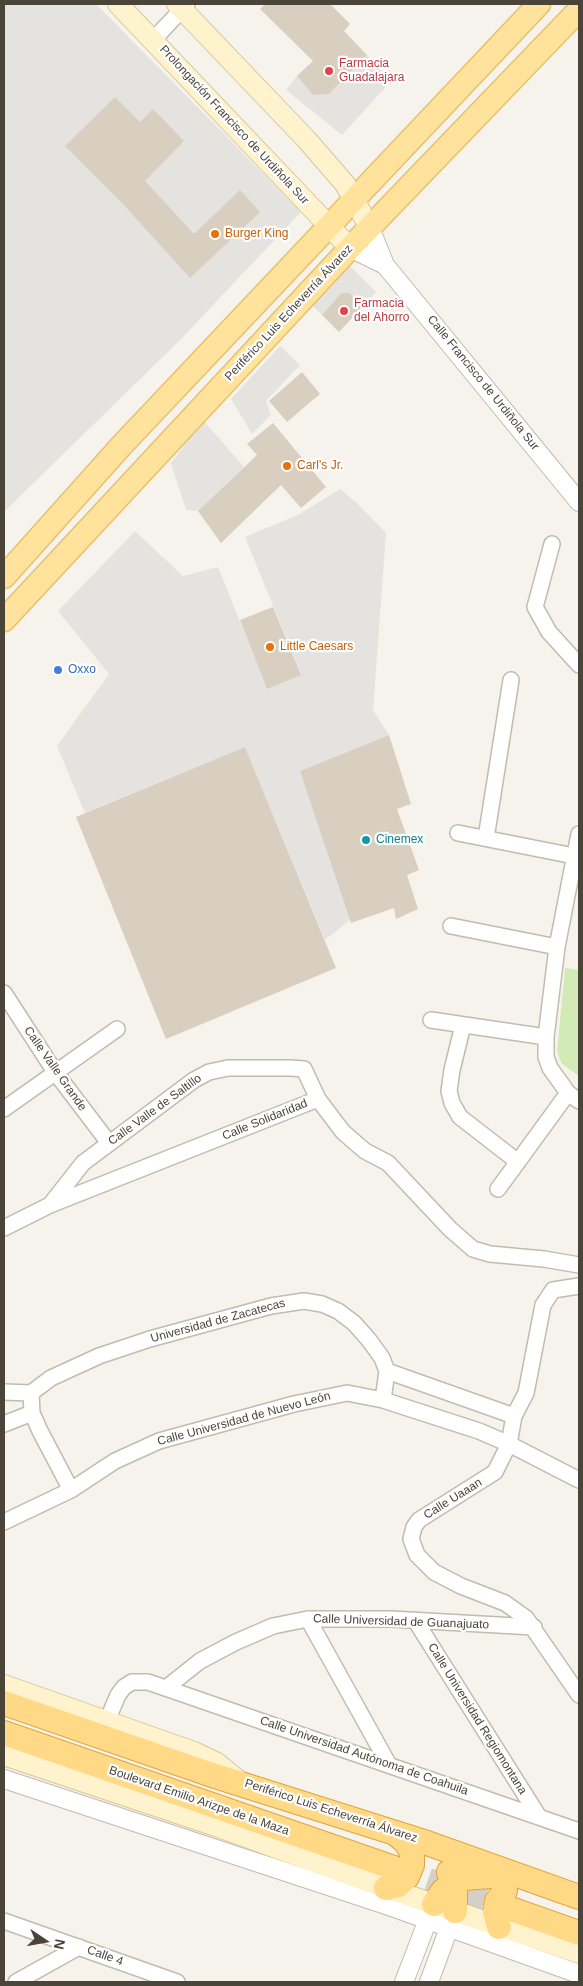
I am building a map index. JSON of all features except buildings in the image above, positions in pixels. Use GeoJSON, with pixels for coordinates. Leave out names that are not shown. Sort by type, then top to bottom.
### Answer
{"type":"FeatureCollection","features":[{"type":"Feature","properties":{"kind":"highway"},"geometry":{"type":"LineString","coordinates":[[4,1703],[246,1786]]}},
{"type":"Feature","properties":{"kind":"highway","name":"Boulevard Emilio Arizpe de la Maza"},"geometry":{"type":"LineString","coordinates":[[4,1733],[390,1878]]}},
{"type":"Feature","properties":{"kind":"highway","name":"Periférico Luis Echeverría Álvarez"},"geometry":{"type":"LineString","coordinates":[[246,1786],[426,1843],[579,1897]]}},
{"type":"Feature","properties":{"kind":"highway"},"geometry":{"type":"LineString","coordinates":[[390,1878],[398,1885],[407,1877],[412,1866],[412,1853],[406,1842],[396,1834]]}},
{"type":"Feature","properties":{"kind":"highway"},"geometry":{"type":"LineString","coordinates":[[426,1843],[440,1858],[453,1883],[441,1916]]}},
{"type":"Feature","properties":{"kind":"highway"},"geometry":{"type":"LineString","coordinates":[[453,1883],[476,1876],[526,1878]]}},
{"type":"Feature","properties":{"kind":"highway"},"geometry":{"type":"LineString","coordinates":[[526,1878],[503,1892],[497,1901],[494,1912],[503,1917],[579,1932]]}},
{"type":"Feature","properties":{"kind":"main road","name":"Prolongación Francisco de Urdiñola Sur"},"geometry":{"type":"LineString","coordinates":[[118,4],[350,248]]}},
{"type":"Feature","properties":{"kind":"main road"},"geometry":{"type":"LineString","coordinates":[[4,576],[122,445],[540,4]]}},
{"type":"Feature","properties":{"kind":"main road"},"geometry":{"type":"LineString","coordinates":[[182,6],[306,139],[355,198],[370,228]]}},
{"type":"Feature","properties":{"kind":"main road","name":"Periférico Luis Echeverría Álvarez"},"geometry":{"type":"LineString","coordinates":[[4,620],[350,248],[579,10]]}},
{"type":"Feature","properties":{"kind":"main road"},"geometry":{"type":"LineString","coordinates":[[121,495],[125,473],[122,445]]}},
{"type":"Feature","properties":{"kind":"main road","name":"Periférico Luis Echeverría Álvarez"},"geometry":{"type":"LineString","coordinates":[[4,1685],[194,1752],[216,1763],[246,1786]]}},
{"type":"Feature","properties":{"kind":"main road"},"geometry":{"type":"LineString","coordinates":[[4,1755],[219,1827],[390,1878],[441,1916],[503,1917],[579,1953]]}},
{"type":"Feature","properties":{"kind":"street"},"geometry":{"type":"LineString","coordinates":[[154,40],[182,6]]}},
{"type":"Feature","properties":{"kind":"street","name":"Calle Francisco de Urdiñola Sur"},"geometry":{"type":"LineString","coordinates":[[370,228],[385,265],[484,383],[579,502]]}},
{"type":"Feature","properties":{"kind":"street","name":"Calle Francisco de Urdiñola Sur"},"geometry":{"type":"LineString","coordinates":[[350,248],[385,265]]}},
{"type":"Feature","properties":{"kind":"street"},"geometry":{"type":"LineString","coordinates":[[552,544],[535,607],[549,632],[578,662]]}},
{"type":"Feature","properties":{"kind":"street"},"geometry":{"type":"LineString","coordinates":[[486,838],[511,680]]}},
{"type":"Feature","properties":{"kind":"street"},"geometry":{"type":"LineString","coordinates":[[458,833],[574,856]]}},
{"type":"Feature","properties":{"kind":"street"},"geometry":{"type":"LineString","coordinates":[[498,1189],[518,1162],[574,1097],[550,1068],[546,1057],[546,1037],[557,947],[579,834]]}},
{"type":"Feature","properties":{"kind":"street"},"geometry":{"type":"LineString","coordinates":[[451,926],[557,947]]}},
{"type":"Feature","properties":{"kind":"street","name":"Calle Valle Grande"},"geometry":{"type":"LineString","coordinates":[[4,993],[55,1072],[109,1143]]}},
{"type":"Feature","properties":{"kind":"street"},"geometry":{"type":"LineString","coordinates":[[432,1020],[546,1037]]}},
{"type":"Feature","properties":{"kind":"street"},"geometry":{"type":"LineString","coordinates":[[463,1025],[449,1091],[452,1103],[460,1117],[518,1162]]}},
{"type":"Feature","properties":{"kind":"street"},"geometry":{"type":"LineString","coordinates":[[4,1109],[117,1028]]}},
{"type":"Feature","properties":{"kind":"street","name":"Calle Valle de Saltillo"},"geometry":{"type":"LineString","coordinates":[[4,1228],[50,1205],[83,1163],[194,1080],[209,1072],[244,1066],[304,1069],[318,1099]]}},
{"type":"Feature","properties":{"kind":"street","name":"Calle Solidaridad"},"geometry":{"type":"LineString","coordinates":[[50,1205],[318,1099],[343,1132],[365,1151],[388,1163],[473,1249],[579,1265]]}},
{"type":"Feature","properties":{"kind":"street","name":"Calle Uaaan"},"geometry":{"type":"LineString","coordinates":[[579,1286],[554,1290],[543,1305],[539,1316],[526,1393],[514,1416],[509,1444],[495,1472],[419,1520],[414,1528],[411,1539],[417,1555],[434,1572],[461,1586],[505,1603],[526,1618],[579,1695]]}},
{"type":"Feature","properties":{"kind":"street","name":"Universidad de Zacatecas"},"geometry":{"type":"LineString","coordinates":[[31,1393],[51,1378],[99,1356],[150,1339],[287,1302],[322,1304],[338,1311],[354,1323],[369,1340],[382,1358],[386,1371]]}},
{"type":"Feature","properties":{"kind":"street"},"geometry":{"type":"LineString","coordinates":[[383,1400],[386,1371],[514,1416]]}},
{"type":"Feature","properties":{"kind":"street"},"geometry":{"type":"LineString","coordinates":[[4,1392],[31,1393],[32,1413],[71,1490]]}},
{"type":"Feature","properties":{"kind":"street","name":"Calle Universidad de Nuevo León"},"geometry":{"type":"LineString","coordinates":[[4,1522],[71,1490],[115,1462],[159,1441],[330,1395],[362,1394],[478,1431],[509,1444],[579,1480]]}},
{"type":"Feature","properties":{"kind":"street"},"geometry":{"type":"LineString","coordinates":[[4,1424],[32,1413]]}},
{"type":"Feature","properties":{"kind":"street"},"geometry":{"type":"LineString","coordinates":[[308,1619],[389,1765]]}},
{"type":"Feature","properties":{"kind":"street","name":"Calle Universidad de Guanajuato"},"geometry":{"type":"LineString","coordinates":[[166,1688],[200,1662],[236,1642],[273,1626],[308,1619],[415,1620],[534,1627]]}},
{"type":"Feature","properties":{"kind":"street","name":"Calle Universidad Regiomontana"},"geometry":{"type":"LineString","coordinates":[[415,1620],[539,1817]]}},
{"type":"Feature","properties":{"kind":"street","name":"Calle Universidad Autónoma de Coahuila"},"geometry":{"type":"LineString","coordinates":[[107,1721],[118,1695],[124,1687],[132,1682],[148,1682],[579,1832]]}},
{"type":"Feature","properties":{"kind":"street"},"geometry":{"type":"LineString","coordinates":[[4,1779],[441,1916],[579,1974]]}},
{"type":"Feature","properties":{"kind":"street"},"geometry":{"type":"LineString","coordinates":[[404,1982],[441,1916]]}},
{"type":"Feature","properties":{"kind":"street"},"geometry":{"type":"LineString","coordinates":[[429,1982],[441,1916]]}},
{"type":"Feature","properties":{"kind":"street","name":"Calle 4"},"geometry":{"type":"LineString","coordinates":[[4,1921],[177,1982]]}},
{"type":"Feature","properties":{"kind":"street"},"geometry":{"type":"LineString","coordinates":[[16,1982],[79,1947]]}},
{"type":"Feature","properties":{"kind":"green space"},"geometry":{"type":"Polygon","coordinates":[[[565,968],[579,970],[579,1076],[562,1064],[557,1052],[565,968]]]}},
{"type":"Feature","properties":{"kind":"shaded area"},"geometry":{"type":"Polygon","coordinates":[[[4,4],[96,4],[301,212],[180,340],[4,512],[4,4]]]}},
{"type":"Feature","properties":{"kind":"shaded area"},"geometry":{"type":"Polygon","coordinates":[[[367,55],[391,81],[342,135],[286,90],[297,76],[313,95],[329,94],[367,55]]]}},
{"type":"Feature","properties":{"kind":"shaded area"},"geometry":{"type":"Polygon","coordinates":[[[347,263],[376,292],[363,306],[349,293],[341,293],[322,315],[310,303],[347,263]]]}},
{"type":"Feature","properties":{"kind":"shaded area"},"geometry":{"type":"Polygon","coordinates":[[[280,346],[300,365],[266,401],[271,415],[252,434],[231,399],[280,346]]]}},
{"type":"Feature","properties":{"kind":"shaded area"},"geometry":{"type":"Polygon","coordinates":[[[203,420],[244,467],[198,511],[186,510],[171,463],[203,420]]]}},
{"type":"Feature","properties":{"kind":"shaded area"},"geometry":{"type":"Polygon","coordinates":[[[340,489],[356,502],[386,533],[373,710],[389,735],[300,771],[357,914],[325,940],[245,747],[85,813],[57,746],[109,674],[58,611],[135,531],[183,576],[218,567],[267,688],[301,674],[245,537],[298,515],[340,489]]]}},
{"type":"Feature","properties":{"kind":"tunnel"},"geometry":{"type":"LineString","coordinates":[[394,1868],[508,1908]]}},
{"type":"Feature","properties":{"kind":"place","name":"Farmacia Guadalajara"},"geometry":{"type":"Point","coordinates":[329,71]}},
{"type":"Feature","properties":{"kind":"place","name":"Burger King"},"geometry":{"type":"Point","coordinates":[215,234]}},
{"type":"Feature","properties":{"kind":"place","name":"Farmacia del Ahorro"},"geometry":{"type":"Point","coordinates":[344,311]}},
{"type":"Feature","properties":{"kind":"place","name":"Carl's Jr."},"geometry":{"type":"Point","coordinates":[287,466]}},
{"type":"Feature","properties":{"kind":"place","name":"Little Caesars"},"geometry":{"type":"Point","coordinates":[270,647]}},
{"type":"Feature","properties":{"kind":"place","name":"Oxxo"},"geometry":{"type":"Point","coordinates":[58,670]}},
{"type":"Feature","properties":{"kind":"place","name":"Cinemex"},"geometry":{"type":"Point","coordinates":[366,840]}}]}
